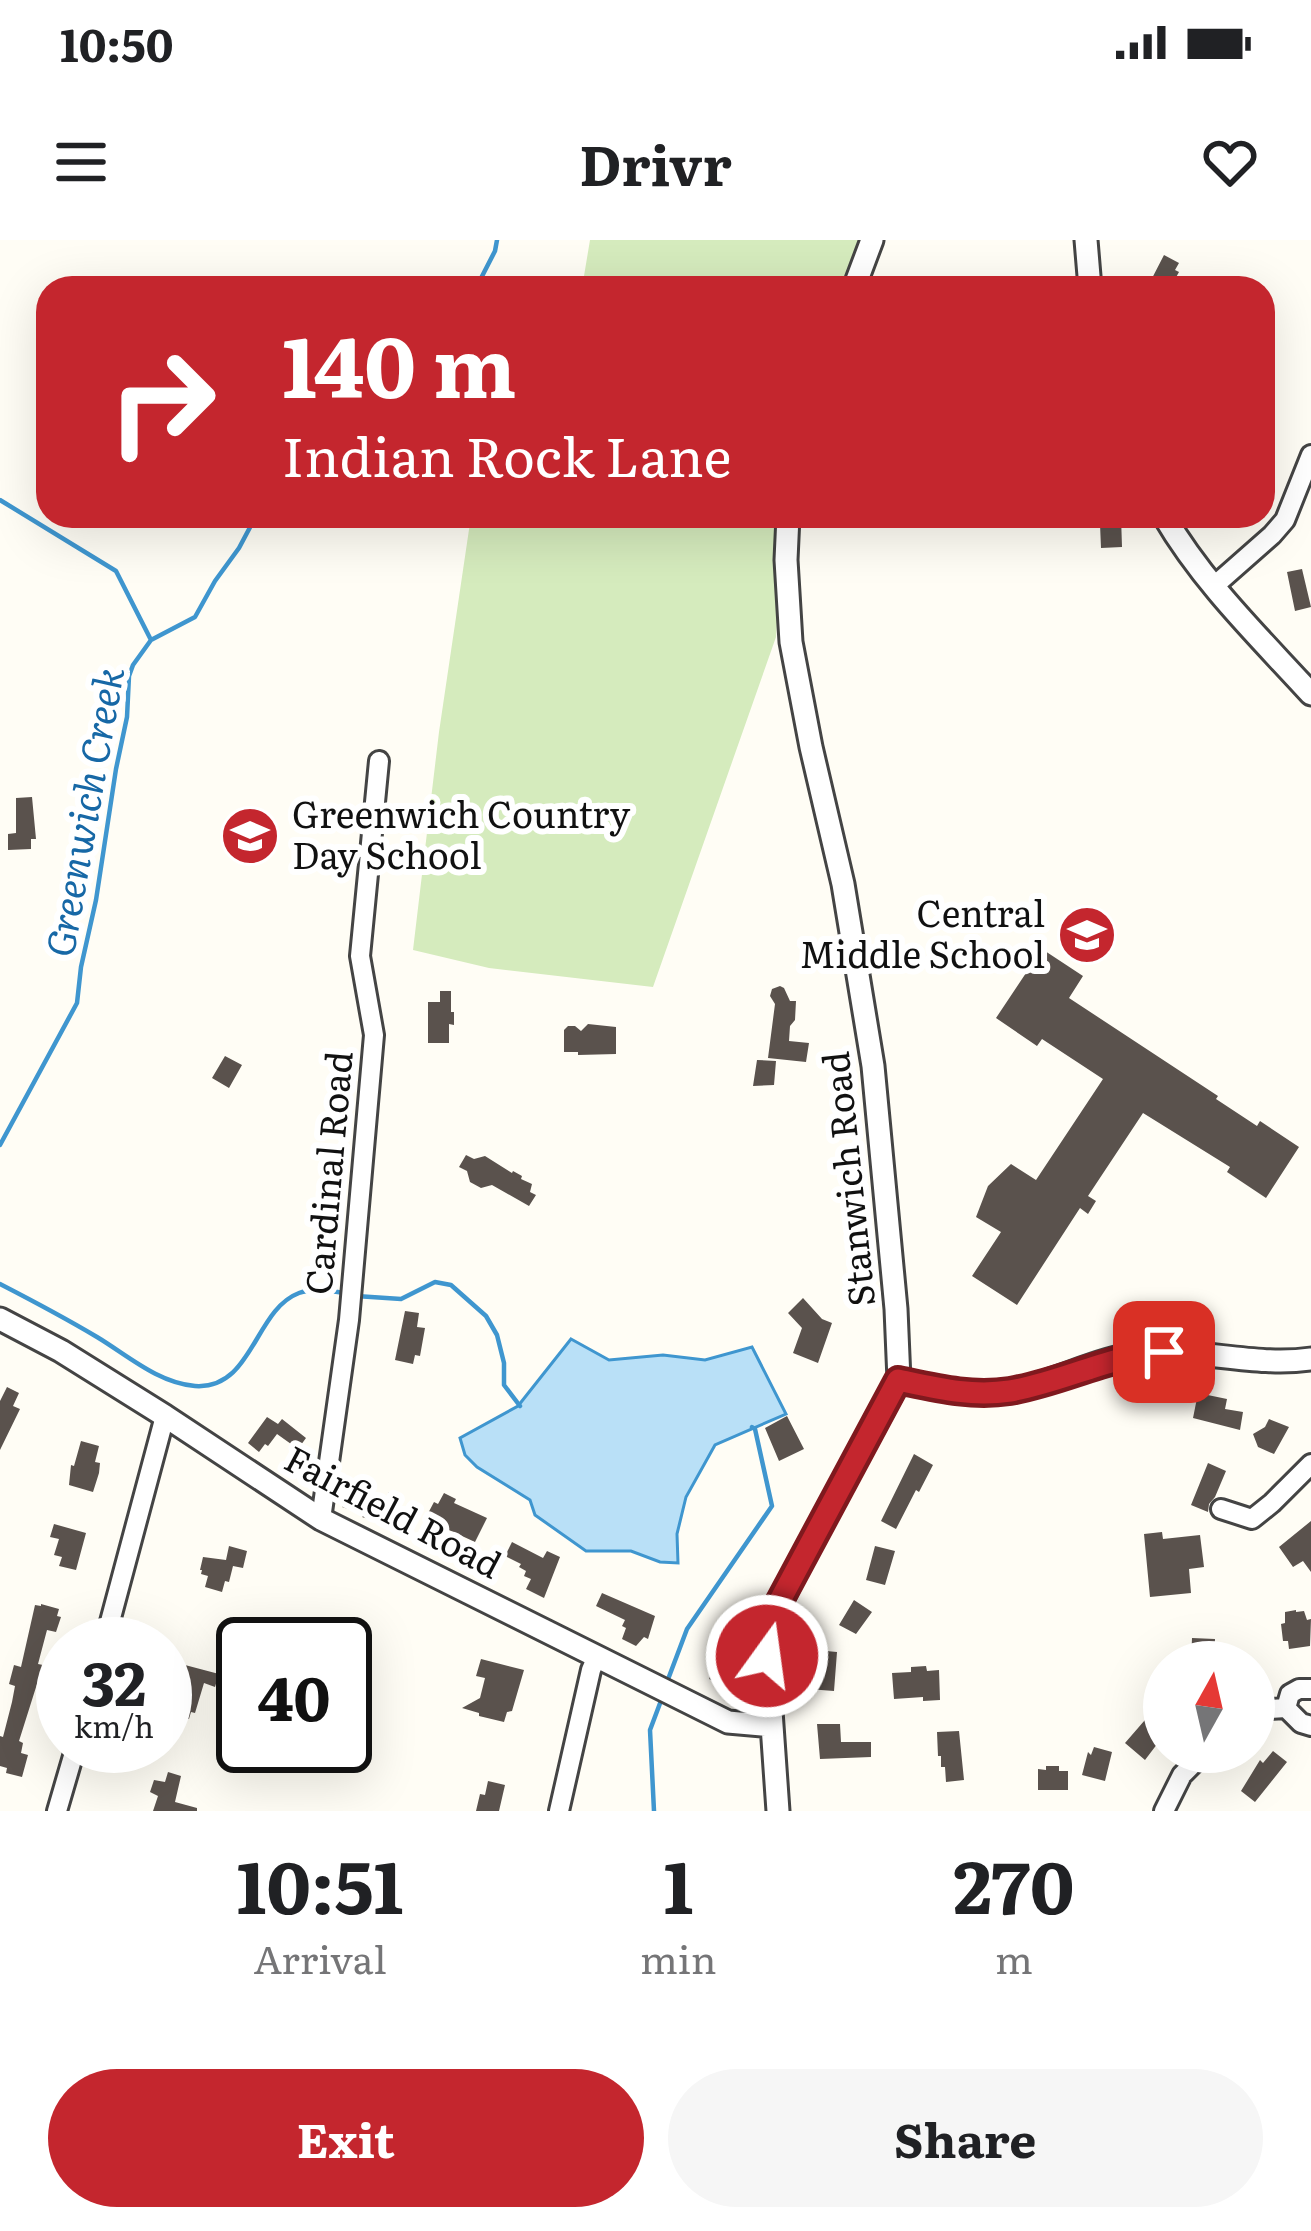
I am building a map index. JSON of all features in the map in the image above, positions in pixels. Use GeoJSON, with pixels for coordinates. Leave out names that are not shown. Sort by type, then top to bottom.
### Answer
{"type":"FeatureCollection","features":[{"type":"Feature","properties":{"kind":"street"},"geometry":{"type":"LineString","coordinates":[[858,276],[872,240]]}},
{"type":"Feature","properties":{"kind":"street"},"geometry":{"type":"LineString","coordinates":[[1086,240],[1089,276]]}},
{"type":"Feature","properties":{"kind":"street"},"geometry":{"type":"LineString","coordinates":[[1214,587],[1285,520],[1311,455]]}},
{"type":"Feature","properties":{"kind":"street","name":"Stanwich Road"},"geometry":{"type":"LineString","coordinates":[[778,1811],[767,1656],[773,1616],[898,1380],[896,1309],[873,1066],[843,884],[791,642],[787,528]]}},
{"type":"Feature","properties":{"kind":"street"},"geometry":{"type":"LineString","coordinates":[[1171,528],[1214,587],[1311,694]]}},
{"type":"Feature","properties":{"kind":"street","name":"Cardinal Road"},"geometry":{"type":"LineString","coordinates":[[321,1519],[351,1295],[374,1035],[360,956],[380,761]]}},
{"type":"Feature","properties":{"kind":"street","name":"Fairfield Road"},"geometry":{"type":"LineString","coordinates":[[0,1318],[165,1416],[321,1519],[696,1707],[735,1724],[772,1726]]}},
{"type":"Feature","properties":{"kind":"street"},"geometry":{"type":"LineString","coordinates":[[898,1380],[966,1393],[1005,1391],[1141,1354],[1187,1353],[1264,1363],[1311,1359]]}},
{"type":"Feature","properties":{"kind":"street"},"geometry":{"type":"LineString","coordinates":[[111,1617],[165,1416]]}},
{"type":"Feature","properties":{"kind":"street"},"geometry":{"type":"LineString","coordinates":[[1221,1509],[1252,1519],[1311,1464]]}},
{"type":"Feature","properties":{"kind":"street"},"geometry":{"type":"LineString","coordinates":[[559,1811],[597,1656]]}},
{"type":"Feature","properties":{"kind":"street"},"geometry":{"type":"LineString","coordinates":[[1286,1708],[1290,1694],[1299,1688],[1311,1689]]}},
{"type":"Feature","properties":{"kind":"street"},"geometry":{"type":"LineString","coordinates":[[1275,1709],[1286,1708],[1311,1726]]}},
{"type":"Feature","properties":{"kind":"street"},"geometry":{"type":"LineString","coordinates":[[57,1811],[68,1773]]}},
{"type":"Feature","properties":{"kind":"street"},"geometry":{"type":"LineString","coordinates":[[1163,1811],[1184,1773]]}},
{"type":"Feature","properties":{"kind":"green space"},"geometry":{"type":"Polygon","coordinates":[[[590,240],[866,240],[850,276],[584,276],[590,240]]]}},
{"type":"Feature","properties":{"kind":"green space"},"geometry":{"type":"Polygon","coordinates":[[[469,528],[783,528],[776,637],[653,987],[489,968],[413,950],[469,528]]]}},
{"type":"Feature","properties":{"kind":"water"},"geometry":{"type":"Polygon","coordinates":[[[571,1339],[609,1360],[663,1355],[705,1360],[752,1347],[786,1414],[715,1445],[686,1497],[677,1534],[678,1563],[631,1551],[586,1551],[535,1515],[530,1500],[465,1455],[460,1438],[518,1406],[571,1339]]]}},
{"type":"Feature","properties":{"kind":"building"},"geometry":{"type":"Polygon","coordinates":[[[1164,255],[1179,263],[1177,276],[1153,276],[1164,255]]]}},
{"type":"Feature","properties":{"kind":"building"},"geometry":{"type":"Polygon","coordinates":[[[1100,528],[1121,528],[1122,547],[1101,548],[1100,528]]]}},
{"type":"Feature","properties":{"kind":"building"},"geometry":{"type":"Polygon","coordinates":[[[1302,569],[1311,607],[1295,611],[1287,572],[1302,569]]]}},
{"type":"Feature","properties":{"kind":"building"},"geometry":{"type":"Polygon","coordinates":[[[32,797],[36,839],[31,839],[31,849],[8,850],[8,834],[16,833],[16,798],[32,797]]]}},
{"type":"Feature","properties":{"kind":"building"},"geometry":{"type":"Polygon","coordinates":[[[1042,949],[1083,976],[1069,998],[1257,1126],[1260,1121],[1299,1147],[1266,1198],[1227,1172],[1230,1167],[1143,1113],[1088,1196],[1096,1201],[1088,1214],[1080,1208],[1017,1305],[972,1276],[1001,1232],[976,1217],[988,1186],[1011,1164],[1036,1180],[1103,1079],[1042,1039],[1037,1046],[996,1018],[1042,949]]]}},
{"type":"Feature","properties":{"kind":"building"},"geometry":{"type":"Polygon","coordinates":[[[780,986],[790,1001],[796,1001],[789,1041],[809,1043],[806,1062],[768,1058],[775,1004],[770,996],[780,986]]]}},
{"type":"Feature","properties":{"kind":"building"},"geometry":{"type":"Polygon","coordinates":[[[440,991],[451,991],[454,1025],[449,1024],[449,1043],[428,1043],[428,1002],[440,1002],[440,991]]]}},
{"type":"Feature","properties":{"kind":"building"},"geometry":{"type":"Polygon","coordinates":[[[588,1024],[616,1027],[616,1054],[564,1052],[564,1030],[575,1026],[581,1031],[588,1024]]]}},
{"type":"Feature","properties":{"kind":"building"},"geometry":{"type":"Polygon","coordinates":[[[225,1056],[242,1065],[229,1088],[212,1078],[225,1056]]]}},
{"type":"Feature","properties":{"kind":"building"},"geometry":{"type":"Polygon","coordinates":[[[757,1060],[776,1061],[774,1085],[753,1086],[757,1060]]]}},
{"type":"Feature","properties":{"kind":"building"},"geometry":{"type":"Polygon","coordinates":[[[466,1155],[485,1156],[532,1184],[530,1192],[536,1195],[529,1206],[492,1185],[481,1188],[470,1182],[467,1171],[459,1167],[466,1155]]]}},
{"type":"Feature","properties":{"kind":"building"},"geometry":{"type":"Polygon","coordinates":[[[803,1298],[832,1323],[818,1363],[793,1353],[802,1328],[788,1313],[803,1298]]]}},
{"type":"Feature","properties":{"kind":"building"},"geometry":{"type":"Polygon","coordinates":[[[405,1311],[419,1313],[417,1327],[425,1328],[420,1356],[415,1355],[413,1364],[395,1360],[405,1311]]]}},
{"type":"Feature","properties":{"kind":"building"},"geometry":{"type":"Polygon","coordinates":[[[7,1387],[19,1393],[13,1406],[20,1409],[0,1450],[0,1401],[7,1387]]]}},
{"type":"Feature","properties":{"kind":"building"},"geometry":{"type":"Polygon","coordinates":[[[1198,1393],[1227,1399],[1225,1409],[1243,1412],[1240,1430],[1193,1418],[1198,1393]]]}},
{"type":"Feature","properties":{"kind":"building"},"geometry":{"type":"Polygon","coordinates":[[[787,1416],[804,1449],[779,1461],[765,1428],[787,1416]]]}},
{"type":"Feature","properties":{"kind":"building"},"geometry":{"type":"Polygon","coordinates":[[[267,1417],[278,1424],[282,1419],[306,1438],[298,1449],[277,1434],[259,1452],[248,1443],[267,1417]]]}},
{"type":"Feature","properties":{"kind":"building"},"geometry":{"type":"Polygon","coordinates":[[[1269,1419],[1289,1427],[1274,1454],[1258,1447],[1253,1434],[1269,1419]]]}},
{"type":"Feature","properties":{"kind":"building"},"geometry":{"type":"Polygon","coordinates":[[[81,1441],[99,1446],[93,1492],[69,1485],[81,1441]]]}},
{"type":"Feature","properties":{"kind":"building"},"geometry":{"type":"Polygon","coordinates":[[[914,1454],[933,1465],[896,1529],[881,1521],[914,1454]]]}},
{"type":"Feature","properties":{"kind":"building"},"geometry":{"type":"Polygon","coordinates":[[[1208,1463],[1226,1471],[1208,1512],[1191,1505],[1208,1463]]]}},
{"type":"Feature","properties":{"kind":"building"},"geometry":{"type":"Polygon","coordinates":[[[350,1479],[368,1485],[365,1494],[386,1501],[389,1492],[402,1496],[392,1527],[342,1507],[350,1479]]]}},
{"type":"Feature","properties":{"kind":"building"},"geometry":{"type":"Polygon","coordinates":[[[444,1493],[456,1499],[454,1503],[487,1518],[475,1542],[425,1519],[444,1493]]]}},
{"type":"Feature","properties":{"kind":"building"},"geometry":{"type":"Polygon","coordinates":[[[1311,1521],[1311,1572],[1303,1561],[1293,1567],[1279,1547],[1311,1521]]]}},
{"type":"Feature","properties":{"kind":"building"},"geometry":{"type":"Polygon","coordinates":[[[54,1524],[86,1533],[76,1570],[59,1566],[62,1557],[54,1555],[59,1539],[50,1537],[54,1524]]]}},
{"type":"Feature","properties":{"kind":"building"},"geometry":{"type":"Polygon","coordinates":[[[1162,1532],[1163,1539],[1200,1535],[1204,1567],[1189,1569],[1191,1593],[1150,1597],[1144,1534],[1162,1532]]]}},
{"type":"Feature","properties":{"kind":"building"},"geometry":{"type":"Polygon","coordinates":[[[512,1542],[543,1558],[547,1551],[560,1557],[544,1598],[526,1589],[531,1579],[524,1576],[526,1571],[505,1556],[512,1542]]]}},
{"type":"Feature","properties":{"kind":"building"},"geometry":{"type":"Polygon","coordinates":[[[229,1546],[247,1551],[243,1568],[233,1566],[222,1592],[205,1587],[208,1576],[200,1570],[203,1557],[226,1560],[229,1546]]]}},
{"type":"Feature","properties":{"kind":"building"},"geometry":{"type":"Polygon","coordinates":[[[875,1546],[895,1551],[885,1585],[866,1580],[875,1546]]]}},
{"type":"Feature","properties":{"kind":"building"},"geometry":{"type":"Polygon","coordinates":[[[602,1593],[655,1616],[648,1639],[644,1637],[636,1646],[622,1639],[625,1620],[596,1606],[602,1593]]]}},
{"type":"Feature","properties":{"kind":"building"},"geometry":{"type":"Polygon","coordinates":[[[854,1600],[872,1612],[856,1634],[839,1625],[854,1600]]]}},
{"type":"Feature","properties":{"kind":"building"},"geometry":{"type":"Polygon","coordinates":[[[35,1605],[59,1609],[57,1616],[61,1617],[36,1617],[36,1687],[19,1741],[23,1743],[21,1753],[28,1755],[22,1777],[0,1766],[0,1736],[12,1702],[15,1686],[9,1684],[14,1665],[21,1667],[35,1605]]]}},
{"type":"Feature","properties":{"kind":"building"},"geometry":{"type":"Polygon","coordinates":[[[1296,1610],[1311,1619],[1310,1646],[1289,1649],[1281,1624],[1285,1612],[1296,1610]]]}},
{"type":"Feature","properties":{"kind":"building"},"geometry":{"type":"Polygon","coordinates":[[[730,1640],[749,1647],[747,1652],[752,1654],[739,1691],[709,1679],[730,1640]]]}},
{"type":"Feature","properties":{"kind":"building"},"geometry":{"type":"Polygon","coordinates":[[[815,1650],[837,1652],[834,1691],[808,1689],[815,1650]]]}},
{"type":"Feature","properties":{"kind":"building"},"geometry":{"type":"Polygon","coordinates":[[[481,1659],[524,1670],[504,1722],[462,1708],[480,1698],[485,1678],[476,1676],[481,1659]]]}},
{"type":"Feature","properties":{"kind":"building"},"geometry":{"type":"Polygon","coordinates":[[[926,1666],[927,1671],[939,1670],[940,1700],[894,1699],[892,1673],[926,1666]]]}},
{"type":"Feature","properties":{"kind":"building"},"geometry":{"type":"Polygon","coordinates":[[[192,1667],[216,1673],[215,1687],[204,1683],[195,1713],[192,1667]]]}},
{"type":"Feature","properties":{"kind":"building"},"geometry":{"type":"Polygon","coordinates":[[[1143,1722],[1143,1758],[1125,1743],[1143,1722]]]}},
{"type":"Feature","properties":{"kind":"building"},"geometry":{"type":"Polygon","coordinates":[[[817,1724],[840,1724],[841,1742],[871,1742],[871,1757],[820,1759],[817,1724]]]}},
{"type":"Feature","properties":{"kind":"building"},"geometry":{"type":"Polygon","coordinates":[[[959,1731],[964,1780],[946,1782],[937,1732],[959,1731]]]}},
{"type":"Feature","properties":{"kind":"building"},"geometry":{"type":"Polygon","coordinates":[[[1094,1747],[1112,1752],[1105,1781],[1082,1775],[1094,1747]]]}},
{"type":"Feature","properties":{"kind":"building"},"geometry":{"type":"Polygon","coordinates":[[[1275,1753],[1287,1762],[1255,1802],[1241,1791],[1252,1773],[1275,1773],[1275,1753]]]}},
{"type":"Feature","properties":{"kind":"building"},"geometry":{"type":"Polygon","coordinates":[[[1046,1766],[1068,1771],[1068,1790],[1038,1790],[1038,1769],[1046,1770],[1046,1766]]]}},
{"type":"Feature","properties":{"kind":"building"},"geometry":{"type":"Polygon","coordinates":[[[168,1773],[181,1776],[175,1802],[197,1811],[153,1811],[158,1796],[150,1792],[154,1780],[165,1782],[168,1773]]]}},
{"type":"Feature","properties":{"kind":"building"},"geometry":{"type":"Polygon","coordinates":[[[488,1781],[505,1785],[499,1811],[476,1811],[480,1794],[485,1795],[488,1781]]]}},
{"type":"Feature","properties":{"kind":"waterway","name":"Greenwich Creek"},"geometry":{"type":"LineString","coordinates":[[482,276],[497,240]]}},
{"type":"Feature","properties":{"kind":"waterway"},"geometry":{"type":"LineString","coordinates":[[0,500],[36,522]]}},
{"type":"Feature","properties":{"kind":"waterway"},"geometry":{"type":"LineString","coordinates":[[46,528],[116,571],[151,640]]}},
{"type":"Feature","properties":{"kind":"waterway","name":"Greenwich Creek"},"geometry":{"type":"LineString","coordinates":[[0,1145],[77,1003],[133,665],[151,640],[195,617],[250,528]]}},
{"type":"Feature","properties":{"kind":"waterway","name":"Greenwich Creek"},"geometry":{"type":"LineString","coordinates":[[356,1296],[401,1299],[435,1282],[451,1285],[486,1316],[497,1335],[504,1385],[520,1406]]}},
{"type":"Feature","properties":{"kind":"waterway","name":"Greenwich Creek"},"geometry":{"type":"LineString","coordinates":[[0,1284],[156,1374],[195,1386],[229,1376],[284,1302],[310,1291],[345,1293]]}},
{"type":"Feature","properties":{"kind":"waterway","name":"Greenwich Creek"},"geometry":{"type":"LineString","coordinates":[[667,1682],[687,1629],[772,1506],[752,1427]]}},
{"type":"Feature","properties":{"kind":"waterway","name":"Greenwich Creek"},"geometry":{"type":"LineString","coordinates":[[654,1811],[650,1730],[662,1698]]}},
{"type":"Feature","properties":{"kind":"place","name":"Greenwich Country Day School"},"geometry":{"type":"Point","coordinates":[250,836]}},
{"type":"Feature","properties":{"kind":"place","name":"Central Middle School"},"geometry":{"type":"Point","coordinates":[1087,935]}},
{"type":"Feature","properties":{"kind":"route"},"geometry":{"type":"LineString","coordinates":[[767,1656],[777,1606],[898,1380],[966,1393],[1005,1391],[1113,1359],[1164,1352]]}}]}
